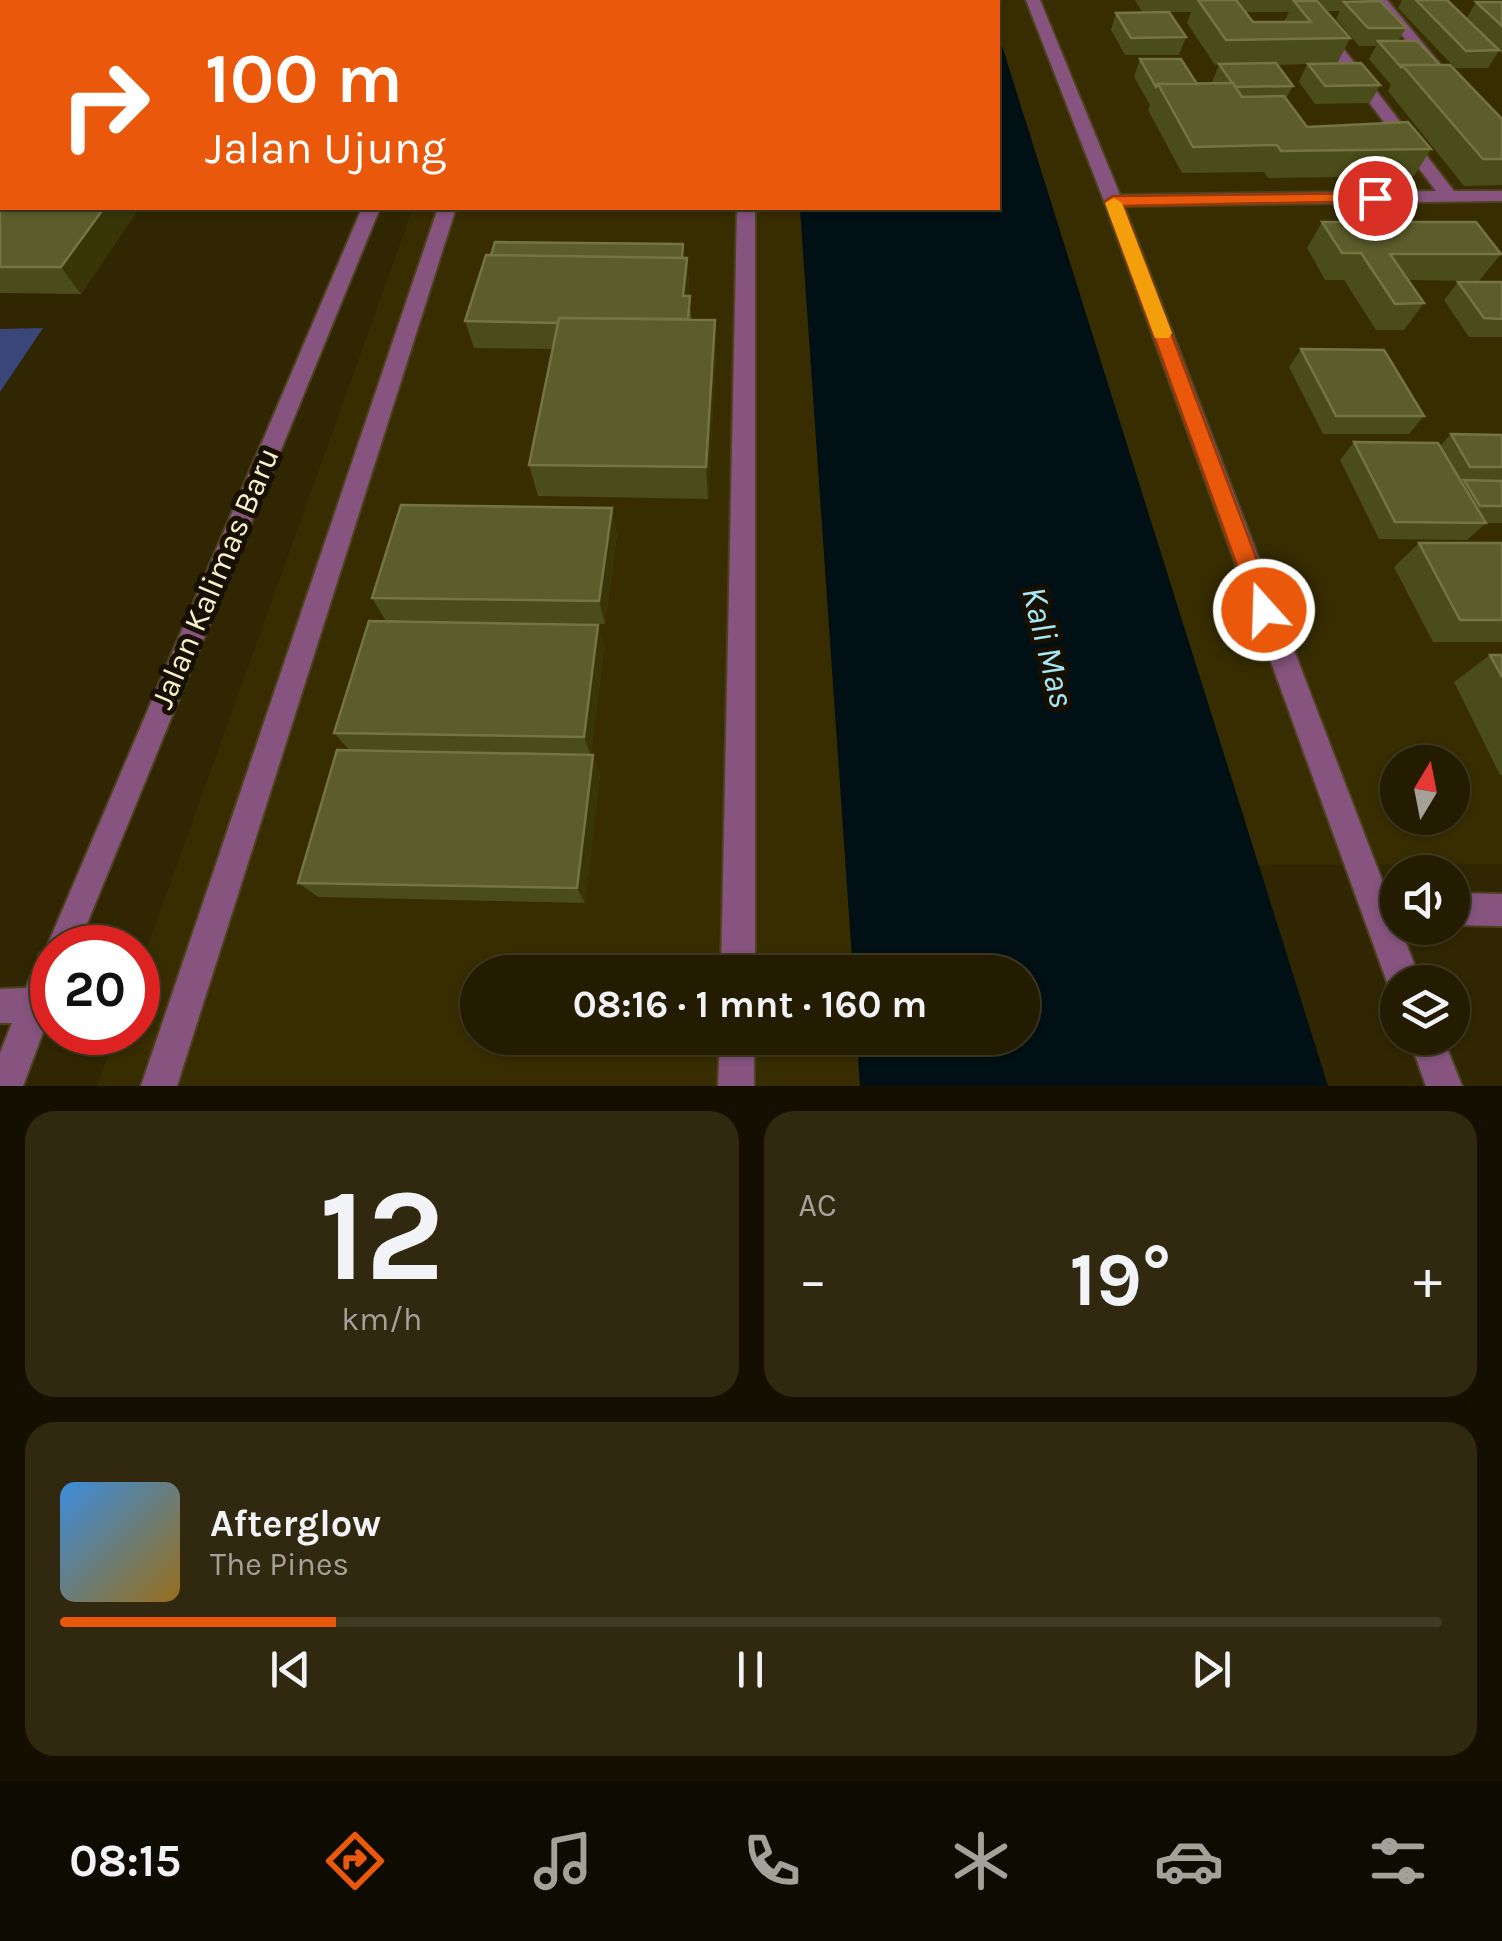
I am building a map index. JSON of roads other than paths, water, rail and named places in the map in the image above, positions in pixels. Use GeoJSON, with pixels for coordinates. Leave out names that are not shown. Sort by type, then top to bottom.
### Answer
{"type":"FeatureCollection","features":[{"type":"Feature","properties":{"kind":"street"},"geometry":{"type":"LineString","coordinates":[[1033,0],[1380,891]]}},
{"type":"Feature","properties":{"kind":"street"},"geometry":{"type":"LineString","coordinates":[[1380,0],[1441,75]]}},
{"type":"Feature","properties":{"kind":"street"},"geometry":{"type":"LineString","coordinates":[[1314,20],[1450,197]]}},
{"type":"Feature","properties":{"kind":"street"},"geometry":{"type":"LineString","coordinates":[[1113,201],[1502,196]]}},
{"type":"Feature","properties":{"kind":"street","name":"Jalan Kalimas Baru"},"geometry":{"type":"LineString","coordinates":[[70,925],[370,210]]}},
{"type":"Feature","properties":{"kind":"street"},"geometry":{"type":"LineString","coordinates":[[158,1086],[447,210]]}},
{"type":"Feature","properties":{"kind":"street"},"geometry":{"type":"LineString","coordinates":[[738,955],[746,210]]}},
{"type":"Feature","properties":{"kind":"street"},"geometry":{"type":"LineString","coordinates":[[1470,909],[1502,910]]}},
{"type":"Feature","properties":{"kind":"street"},"geometry":{"type":"LineString","coordinates":[[0,1006],[30,1005]]}},
{"type":"Feature","properties":{"kind":"street"},"geometry":{"type":"LineString","coordinates":[[5,1086],[30,1021]]}},
{"type":"Feature","properties":{"kind":"street"},"geometry":{"type":"LineString","coordinates":[[736,1086],[737,1055]]}},
{"type":"Feature","properties":{"kind":"street"},"geometry":{"type":"LineString","coordinates":[[1432,1055],[1444,1086]]}},
{"type":"Feature","properties":{"kind":"water","name":"Kali Mas"},"geometry":{"type":"Polygon","coordinates":[[[1000,39],[1328,1086],[860,1086],[858,1055],[1040,1055],[1040,955],[852,955],[800,210],[1000,210],[1000,39]]]}}]}
